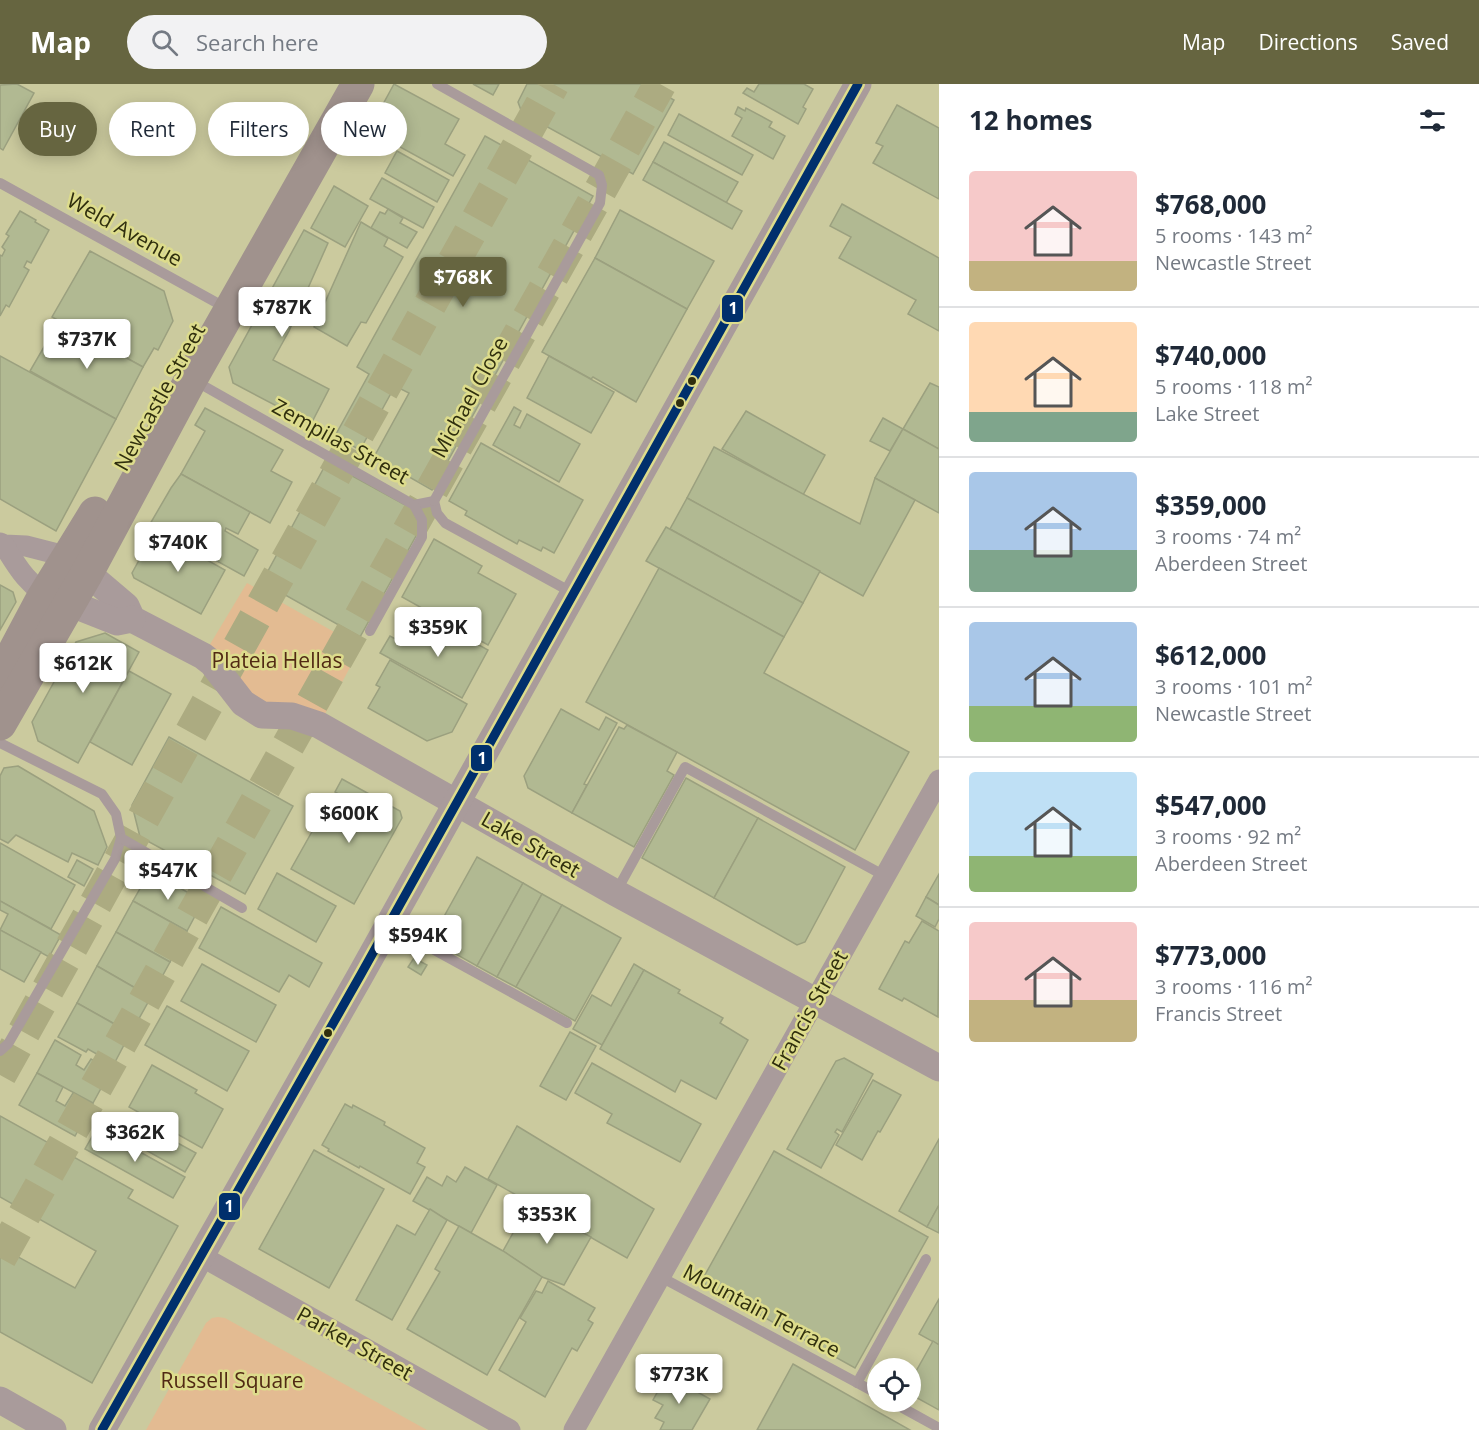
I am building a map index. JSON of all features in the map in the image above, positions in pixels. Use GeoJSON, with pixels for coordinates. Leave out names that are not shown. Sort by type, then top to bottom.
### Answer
{"type":"FeatureCollection","features":[{"type":"Feature","properties":{"kind":"main road","name":"Newcastle Street"},"geometry":{"type":"LineString","coordinates":[[222,305],[333,84]]}},
{"type":"Feature","properties":{"kind":"main road","name":"Newcastle Street"},"geometry":{"type":"LineString","coordinates":[[0,678],[57,599],[78,565],[106,494],[183,374],[222,305],[358,84]]}},
{"type":"Feature","properties":{"kind":"main road","name":"Newcastle Street"},"geometry":{"type":"LineString","coordinates":[[0,724],[57,599]]}},
{"type":"Feature","properties":{"kind":"street"},"geometry":{"type":"LineString","coordinates":[[102,1430],[389,925],[858,84]]}},
{"type":"Feature","properties":{"kind":"street","name":"Lake Street"},"geometry":{"type":"LineString","coordinates":[[2,544],[26,546],[78,565],[126,606],[132,619],[204,656],[243,704],[262,715],[292,716],[319,725],[616,892],[939,1068]]}},
{"type":"Feature","properties":{"kind":"street","name":"Lake Street"},"geometry":{"type":"LineString","coordinates":[[2,544],[30,582],[57,599],[117,622],[132,619]]}},
{"type":"Feature","properties":{"kind":"street","name":"Francis Street"},"geometry":{"type":"LineString","coordinates":[[574,1430],[939,780]]}},
{"type":"Feature","properties":{"kind":"street","name":"Parker Street"},"geometry":{"type":"LineString","coordinates":[[201,1256],[510,1430]]}},
{"type":"Feature","properties":{"kind":"street"},"geometry":{"type":"LineString","coordinates":[[0,1400],[53,1430]]}},
{"type":"Feature","properties":{"kind":"lane","name":"Michael Close"},"geometry":{"type":"LineString","coordinates":[[434,501],[600,203],[603,184],[598,175],[437,84]]}},
{"type":"Feature","properties":{"kind":"lane","name":"Weld Avenue"},"geometry":{"type":"LineString","coordinates":[[0,183],[222,305]]}},
{"type":"Feature","properties":{"kind":"lane","name":"Zempilas Street"},"geometry":{"type":"LineString","coordinates":[[183,374],[414,505],[434,501]]}},
{"type":"Feature","properties":{"kind":"lane"},"geometry":{"type":"LineString","coordinates":[[434,501],[437,513],[445,523],[574,594]]}},
{"type":"Feature","properties":{"kind":"lane"},"geometry":{"type":"LineString","coordinates":[[370,631],[422,537],[422,520],[414,505]]}},
{"type":"Feature","properties":{"kind":"lane"},"geometry":{"type":"LineString","coordinates":[[0,743],[102,794],[116,814],[122,838],[115,859],[8,1044],[0,1051]]}},
{"type":"Feature","properties":{"kind":"lane"},"geometry":{"type":"LineString","coordinates":[[616,892],[685,767],[885,876]]}},
{"type":"Feature","properties":{"kind":"lane"},"geometry":{"type":"LineString","coordinates":[[122,838],[242,908]]}},
{"type":"Feature","properties":{"kind":"lane"},"geometry":{"type":"LineString","coordinates":[[389,925],[567,1023]]}},
{"type":"Feature","properties":{"kind":"lane"},"geometry":{"type":"LineString","coordinates":[[857,1383],[926,1259]]}},
{"type":"Feature","properties":{"kind":"lane","name":"Mountain Terrace"},"geometry":{"type":"LineString","coordinates":[[659,1276],[867,1388]]}},
{"type":"Feature","properties":{"kind":"lane"},"geometry":{"type":"LineString","coordinates":[[910,1412],[939,1428]]}},
{"type":"Feature","properties":{"kind":"green space","name":"Plateia Hellas"},"geometry":{"type":"Polygon","coordinates":[[[247,583],[361,647],[319,725],[261,714],[203,656],[247,583]]]}},
{"type":"Feature","properties":{"kind":"green space","name":"Russell Square"},"geometry":{"type":"Polygon","coordinates":[[[218,1317],[225,1318],[427,1430],[146,1430],[206,1323],[218,1317]]]}},
{"type":"Feature","properties":{"kind":"building"},"geometry":{"type":"Polygon","coordinates":[[[17,84],[34,93],[29,102],[18,102],[18,122],[3,150],[0,148],[0,85],[17,84]]]}},
{"type":"Feature","properties":{"kind":"building"},"geometry":{"type":"Polygon","coordinates":[[[394,84],[459,119],[445,144],[465,155],[453,176],[407,151],[407,102],[384,102],[394,84]]]}},
{"type":"Feature","properties":{"kind":"building"},"geometry":{"type":"Polygon","coordinates":[[[473,84],[499,84],[493,95],[473,84]]]}},
{"type":"Feature","properties":{"kind":"building"},"geometry":{"type":"Polygon","coordinates":[[[527,84],[646,84],[674,100],[633,174],[522,113],[518,102],[527,84]]]}},
{"type":"Feature","properties":{"kind":"building"},"geometry":{"type":"Polygon","coordinates":[[[759,84],[804,84],[813,89],[803,107],[806,109],[798,124],[743,93],[747,88],[754,92],[759,84]]]}},
{"type":"Feature","properties":{"kind":"building"},"geometry":{"type":"Polygon","coordinates":[[[897,105],[939,128],[939,199],[873,163],[883,146],[876,143],[897,105]]]}},
{"type":"Feature","properties":{"kind":"building"},"geometry":{"type":"Polygon","coordinates":[[[738,107],[745,111],[746,108],[772,122],[769,127],[785,136],[773,159],[732,136],[742,118],[735,114],[738,107]]]}},
{"type":"Feature","properties":{"kind":"building"},"geometry":{"type":"Polygon","coordinates":[[[679,114],[753,155],[742,175],[668,135],[679,114]]]}},
{"type":"Feature","properties":{"kind":"building"},"geometry":{"type":"Polygon","coordinates":[[[485,136],[593,196],[432,490],[374,457],[409,393],[395,386],[360,450],[335,436],[369,374],[357,367],[485,136]]]}},
{"type":"Feature","properties":{"kind":"building"},"geometry":{"type":"Polygon","coordinates":[[[664,142],[738,182],[726,203],[653,162],[664,142]]]}},
{"type":"Feature","properties":{"kind":"building"},"geometry":{"type":"Polygon","coordinates":[[[394,156],[406,156],[449,180],[437,202],[385,173],[394,156]]]}},
{"type":"Feature","properties":{"kind":"building"},"geometry":{"type":"Polygon","coordinates":[[[653,162],[742,211],[732,229],[643,180],[653,162]]]}},
{"type":"Feature","properties":{"kind":"building"},"geometry":{"type":"Polygon","coordinates":[[[382,178],[434,207],[423,228],[370,199],[382,178]]]}},
{"type":"Feature","properties":{"kind":"building"},"geometry":{"type":"Polygon","coordinates":[[[334,186],[368,206],[345,247],[311,228],[334,186]]]}},
{"type":"Feature","properties":{"kind":"building"},"geometry":{"type":"Polygon","coordinates":[[[842,204],[939,258],[939,331],[908,314],[916,300],[839,258],[851,237],[830,226],[842,204]]]}},
{"type":"Feature","properties":{"kind":"building"},"geometry":{"type":"Polygon","coordinates":[[[388,209],[403,218],[400,223],[417,232],[407,248],[371,228],[380,212],[385,214],[388,209]]]}},
{"type":"Feature","properties":{"kind":"building"},"geometry":{"type":"Polygon","coordinates":[[[620,210],[714,261],[687,309],[595,258],[620,210]]]}},
{"type":"Feature","properties":{"kind":"building"},"geometry":{"type":"Polygon","coordinates":[[[20,211],[49,230],[31,263],[27,261],[24,267],[29,270],[9,307],[6,305],[0,316],[0,255],[2,256],[5,250],[2,247],[9,236],[6,234],[20,211]]]}},
{"type":"Feature","properties":{"kind":"building"},"geometry":{"type":"Polygon","coordinates":[[[361,222],[388,238],[384,246],[403,257],[366,323],[361,322],[347,346],[314,327],[361,222]]]}},
{"type":"Feature","properties":{"kind":"building"},"geometry":{"type":"Polygon","coordinates":[[[304,230],[328,243],[289,331],[273,360],[329,389],[311,424],[233,383],[229,367],[304,230]]]}},
{"type":"Feature","properties":{"kind":"building"},"geometry":{"type":"Polygon","coordinates":[[[90,251],[164,291],[173,321],[158,350],[154,348],[143,367],[52,317],[90,251]]]}},
{"type":"Feature","properties":{"kind":"building"},"geometry":{"type":"Polygon","coordinates":[[[595,258],[687,309],[636,402],[593,377],[591,379],[542,352],[595,258]]]}},
{"type":"Feature","properties":{"kind":"building"},"geometry":{"type":"Polygon","coordinates":[[[59,321],[143,367],[116,419],[30,371],[59,321]]]}},
{"type":"Feature","properties":{"kind":"building"},"geometry":{"type":"Polygon","coordinates":[[[0,356],[116,419],[56,531],[0,499],[0,356]]]}},
{"type":"Feature","properties":{"kind":"building"},"geometry":{"type":"Polygon","coordinates":[[[549,356],[614,392],[591,433],[527,398],[549,356]]]}},
{"type":"Feature","properties":{"kind":"building"},"geometry":{"type":"Polygon","coordinates":[[[930,383],[939,387],[939,449],[903,429],[930,383]]]}},
{"type":"Feature","properties":{"kind":"building"},"geometry":{"type":"Polygon","coordinates":[[[514,407],[521,411],[514,425],[520,428],[527,414],[580,444],[559,482],[493,445],[514,407]]]}},
{"type":"Feature","properties":{"kind":"building"},"geometry":{"type":"Polygon","coordinates":[[[205,408],[283,450],[271,471],[292,482],[270,523],[181,474],[205,431],[195,425],[205,408]]]}},
{"type":"Feature","properties":{"kind":"building"},"geometry":{"type":"Polygon","coordinates":[[[746,411],[825,455],[803,495],[722,449],[746,411]]]}},
{"type":"Feature","properties":{"kind":"building"},"geometry":{"type":"Polygon","coordinates":[[[883,418],[903,429],[890,451],[870,441],[883,418]]]}},
{"type":"Feature","properties":{"kind":"building"},"geometry":{"type":"Polygon","coordinates":[[[903,429],[939,449],[939,513],[875,478],[903,429]]]}},
{"type":"Feature","properties":{"kind":"building"},"geometry":{"type":"Polygon","coordinates":[[[481,443],[583,500],[554,553],[543,547],[541,551],[519,540],[517,544],[465,515],[467,511],[449,501],[481,443]]]}},
{"type":"Feature","properties":{"kind":"building"},"geometry":{"type":"Polygon","coordinates":[[[714,447],[860,524],[875,478],[915,500],[863,596],[687,498],[714,447]]]}},
{"type":"Feature","properties":{"kind":"building"},"geometry":{"type":"Polygon","coordinates":[[[327,462],[409,507],[416,536],[360,637],[262,582],[327,462]]]}},
{"type":"Feature","properties":{"kind":"building"},"geometry":{"type":"Polygon","coordinates":[[[181,474],[250,512],[238,534],[226,528],[225,531],[258,550],[244,576],[150,524],[181,474]]]}},
{"type":"Feature","properties":{"kind":"building"},"geometry":{"type":"Polygon","coordinates":[[[687,498],[820,571],[803,603],[670,529],[687,498]]]}},
{"type":"Feature","properties":{"kind":"building"},"geometry":{"type":"Polygon","coordinates":[[[666,527],[803,603],[784,637],[646,561],[666,527]]]}},
{"type":"Feature","properties":{"kind":"building"},"geometry":{"type":"Polygon","coordinates":[[[155,531],[225,570],[201,614],[134,578],[132,573],[155,531]]]}},
{"type":"Feature","properties":{"kind":"building"},"geometry":{"type":"Polygon","coordinates":[[[434,539],[482,566],[478,573],[516,594],[488,645],[402,597],[434,539]]]}},
{"type":"Feature","properties":{"kind":"building"},"geometry":{"type":"Polygon","coordinates":[[[659,568],[784,637],[764,673],[909,752],[855,850],[586,702],[659,568]]]}},
{"type":"Feature","properties":{"kind":"building"},"geometry":{"type":"Polygon","coordinates":[[[0,585],[13,592],[16,602],[0,630],[0,585]]]}},
{"type":"Feature","properties":{"kind":"building"},"geometry":{"type":"Polygon","coordinates":[[[443,625],[488,650],[462,698],[380,653],[390,636],[399,641],[407,626],[434,641],[443,625]]]}},
{"type":"Feature","properties":{"kind":"building"},"geometry":{"type":"Polygon","coordinates":[[[105,633],[139,652],[78,763],[38,741],[32,722],[76,642],[105,633]]]}},
{"type":"Feature","properties":{"kind":"building"},"geometry":{"type":"Polygon","coordinates":[[[390,660],[467,704],[452,732],[427,741],[368,708],[380,687],[376,685],[390,660]]]}},
{"type":"Feature","properties":{"kind":"building"},"geometry":{"type":"Polygon","coordinates":[[[129,671],[171,694],[132,765],[90,742],[129,671]]]}},
{"type":"Feature","properties":{"kind":"building"},"geometry":{"type":"Polygon","coordinates":[[[561,709],[599,730],[606,717],[617,723],[584,784],[587,785],[572,813],[528,788],[524,776],[561,709]]]}},
{"type":"Feature","properties":{"kind":"building"},"geometry":{"type":"Polygon","coordinates":[[[627,725],[677,752],[667,771],[674,775],[634,847],[572,813],[619,727],[624,729],[627,725]]]}},
{"type":"Feature","properties":{"kind":"building"},"geometry":{"type":"Polygon","coordinates":[[[169,737],[293,806],[245,894],[140,837],[132,805],[169,737]]]}},
{"type":"Feature","properties":{"kind":"building"},"geometry":{"type":"Polygon","coordinates":[[[18,766],[94,811],[107,847],[98,865],[72,853],[68,862],[16,835],[8,843],[0,839],[0,776],[4,768],[18,766]]]}},
{"type":"Feature","properties":{"kind":"building"},"geometry":{"type":"Polygon","coordinates":[[[686,778],[758,818],[714,898],[642,858],[686,778]]]}},
{"type":"Feature","properties":{"kind":"building"},"geometry":{"type":"Polygon","coordinates":[[[342,779],[400,811],[402,818],[354,904],[291,869],[318,821],[330,827],[346,798],[335,792],[342,779]]]}},
{"type":"Feature","properties":{"kind":"building"},"geometry":{"type":"Polygon","coordinates":[[[758,818],[845,867],[805,942],[797,945],[714,898],[758,818]]]}},
{"type":"Feature","properties":{"kind":"building"},"geometry":{"type":"Polygon","coordinates":[[[0,843],[75,885],[51,929],[0,901],[0,843]]]}},
{"type":"Feature","properties":{"kind":"building"},"geometry":{"type":"Polygon","coordinates":[[[477,857],[523,883],[477,966],[431,940],[477,857]]]}},
{"type":"Feature","properties":{"kind":"building"},"geometry":{"type":"Polygon","coordinates":[[[77,860],[93,869],[84,886],[68,877],[77,860]]]}},
{"type":"Feature","properties":{"kind":"building"},"geometry":{"type":"Polygon","coordinates":[[[150,871],[203,901],[187,931],[133,901],[150,871]]]}},
{"type":"Feature","properties":{"kind":"building"},"geometry":{"type":"Polygon","coordinates":[[[277,873],[336,906],[316,942],[258,909],[277,873]]]}},
{"type":"Feature","properties":{"kind":"building"},"geometry":{"type":"Polygon","coordinates":[[[939,874],[939,905],[926,897],[939,874]]]}},
{"type":"Feature","properties":{"kind":"building"},"geometry":{"type":"Polygon","coordinates":[[[523,883],[542,894],[497,977],[477,966],[523,883]]]}},
{"type":"Feature","properties":{"kind":"building"},"geometry":{"type":"Polygon","coordinates":[[[542,894],[562,905],[516,987],[497,977],[542,894]]]}},
{"type":"Feature","properties":{"kind":"building"},"geometry":{"type":"Polygon","coordinates":[[[926,897],[939,905],[939,919],[935,927],[916,916],[926,897]]]}},
{"type":"Feature","properties":{"kind":"building"},"geometry":{"type":"Polygon","coordinates":[[[0,901],[61,935],[49,957],[0,930],[8,914],[0,910],[0,901]]]}},
{"type":"Feature","properties":{"kind":"building"},"geometry":{"type":"Polygon","coordinates":[[[133,901],[187,931],[170,962],[116,932],[133,901]]]}},
{"type":"Feature","properties":{"kind":"building"},"geometry":{"type":"Polygon","coordinates":[[[562,905],[621,938],[575,1021],[516,987],[562,905]]]}},
{"type":"Feature","properties":{"kind":"building"},"geometry":{"type":"Polygon","coordinates":[[[221,907],[322,963],[309,987],[289,975],[279,992],[199,948],[221,907]]]}},
{"type":"Feature","properties":{"kind":"building"},"geometry":{"type":"Polygon","coordinates":[[[922,921],[939,931],[938,1017],[904,998],[902,1001],[879,989],[905,941],[909,943],[922,921]]]}},
{"type":"Feature","properties":{"kind":"building"},"geometry":{"type":"Polygon","coordinates":[[[0,930],[41,952],[24,982],[0,969],[0,930]]]}},
{"type":"Feature","properties":{"kind":"building"},"geometry":{"type":"Polygon","coordinates":[[[116,932],[170,962],[151,997],[97,966],[116,932]]]}},
{"type":"Feature","properties":{"kind":"building"},"geometry":{"type":"Polygon","coordinates":[[[414,958],[427,965],[421,975],[408,967],[414,958]]]}},
{"type":"Feature","properties":{"kind":"building"},"geometry":{"type":"Polygon","coordinates":[[[202,964],[276,1005],[256,1042],[181,1001],[202,964]]]}},
{"type":"Feature","properties":{"kind":"building"},"geometry":{"type":"Polygon","coordinates":[[[634,964],[644,970],[602,1045],[573,1029],[592,995],[611,1006],[634,964]]]}},
{"type":"Feature","properties":{"kind":"building"},"geometry":{"type":"Polygon","coordinates":[[[97,966],[151,997],[131,1033],[77,1003],[97,966]]]}},
{"type":"Feature","properties":{"kind":"building"},"geometry":{"type":"Polygon","coordinates":[[[644,970],[680,990],[678,993],[723,1018],[720,1023],[748,1040],[716,1099],[681,1080],[675,1092],[600,1049],[644,970]]]}},
{"type":"Feature","properties":{"kind":"building"},"geometry":{"type":"Polygon","coordinates":[[[77,1003],[125,1030],[120,1040],[125,1043],[114,1064],[88,1049],[86,1052],[58,1037],[77,1003]]]}},
{"type":"Feature","properties":{"kind":"building"},"geometry":{"type":"Polygon","coordinates":[[[167,1006],[249,1051],[227,1091],[145,1045],[167,1006]]]}},
{"type":"Feature","properties":{"kind":"building"},"geometry":{"type":"Polygon","coordinates":[[[570,1032],[596,1046],[566,1100],[540,1086],[570,1032]]]}},
{"type":"Feature","properties":{"kind":"building"},"geometry":{"type":"Polygon","coordinates":[[[55,1040],[81,1055],[76,1065],[84,1070],[91,1059],[111,1070],[93,1103],[37,1073],[55,1040]]]}},
{"type":"Feature","properties":{"kind":"building"},"geometry":{"type":"Polygon","coordinates":[[[844,1058],[873,1074],[842,1132],[837,1129],[835,1132],[839,1135],[821,1168],[787,1149],[836,1061],[844,1058]]]}},
{"type":"Feature","properties":{"kind":"building"},"geometry":{"type":"Polygon","coordinates":[[[592,1063],[701,1124],[680,1162],[607,1123],[612,1114],[575,1093],[592,1063]]]}},
{"type":"Feature","properties":{"kind":"building"},"geometry":{"type":"Polygon","coordinates":[[[152,1065],[197,1090],[195,1093],[223,1109],[202,1148],[129,1107],[152,1065]]]}},
{"type":"Feature","properties":{"kind":"building"},"geometry":{"type":"Polygon","coordinates":[[[37,1073],[63,1087],[56,1101],[65,1106],[73,1093],[93,1104],[75,1136],[19,1105],[37,1073]]]}},
{"type":"Feature","properties":{"kind":"building"},"geometry":{"type":"Polygon","coordinates":[[[873,1080],[901,1095],[862,1160],[836,1145],[873,1080]]]}},
{"type":"Feature","properties":{"kind":"building"},"geometry":{"type":"Polygon","coordinates":[[[345,1104],[352,1108],[353,1105],[385,1122],[384,1125],[425,1148],[417,1163],[425,1167],[410,1194],[328,1151],[329,1149],[322,1145],[345,1104]]]}},
{"type":"Feature","properties":{"kind":"building"},"geometry":{"type":"Polygon","coordinates":[[[125,1114],[196,1153],[185,1172],[115,1133],[125,1114]]]}},
{"type":"Feature","properties":{"kind":"building"},"geometry":{"type":"Polygon","coordinates":[[[0,1116],[133,1190],[128,1198],[178,1226],[92,1383],[0,1332],[0,1247],[75,1288],[96,1251],[0,1197],[0,1116]]]}},
{"type":"Feature","properties":{"kind":"building"},"geometry":{"type":"Polygon","coordinates":[[[517,1126],[654,1209],[627,1258],[488,1179],[517,1126]]]}},
{"type":"Feature","properties":{"kind":"building"},"geometry":{"type":"Polygon","coordinates":[[[97,1128],[185,1177],[173,1198],[85,1149],[97,1128]]]}},
{"type":"Feature","properties":{"kind":"building"},"geometry":{"type":"Polygon","coordinates":[[[939,1139],[939,1205],[927,1227],[899,1211],[939,1139]]]}},
{"type":"Feature","properties":{"kind":"building"},"geometry":{"type":"Polygon","coordinates":[[[314,1150],[384,1189],[329,1288],[259,1249],[314,1150]]]}},
{"type":"Feature","properties":{"kind":"building"},"geometry":{"type":"Polygon","coordinates":[[[774,1151],[928,1237],[855,1368],[701,1282],[774,1151]]]}},
{"type":"Feature","properties":{"kind":"building"},"geometry":{"type":"Polygon","coordinates":[[[465,1167],[497,1185],[471,1233],[413,1201],[427,1177],[442,1186],[447,1176],[456,1182],[465,1167]]]}},
{"type":"Feature","properties":{"kind":"building"},"geometry":{"type":"Polygon","coordinates":[[[529,1204],[591,1237],[564,1285],[542,1277],[503,1251],[529,1204]]]}},
{"type":"Feature","properties":{"kind":"building"},"geometry":{"type":"Polygon","coordinates":[[[939,1205],[939,1233],[927,1227],[939,1205]]]}},
{"type":"Feature","properties":{"kind":"building"},"geometry":{"type":"Polygon","coordinates":[[[430,1209],[447,1220],[392,1320],[356,1300],[397,1225],[415,1235],[430,1209]]]}},
{"type":"Feature","properties":{"kind":"building"},"geometry":{"type":"Polygon","coordinates":[[[459,1226],[542,1277],[487,1375],[407,1329],[440,1272],[435,1269],[459,1226]]]}},
{"type":"Feature","properties":{"kind":"building"},"geometry":{"type":"Polygon","coordinates":[[[548,1281],[595,1308],[588,1320],[593,1323],[577,1351],[572,1348],[545,1397],[499,1370],[526,1322],[520,1318],[536,1291],[542,1293],[548,1281]]]}},
{"type":"Feature","properties":{"kind":"building"},"geometry":{"type":"Polygon","coordinates":[[[939,1299],[939,1345],[919,1334],[939,1299]]]}},
{"type":"Feature","properties":{"kind":"building"},"geometry":{"type":"Polygon","coordinates":[[[933,1341],[939,1345],[939,1410],[921,1400],[921,1362],[933,1341]]]}},
{"type":"Feature","properties":{"kind":"building"},"geometry":{"type":"Polygon","coordinates":[[[793,1364],[867,1406],[867,1412],[878,1412],[910,1430],[757,1430],[793,1364]]]}},
{"type":"Feature","properties":{"kind":"building"},"geometry":{"type":"Polygon","coordinates":[[[667,1375],[710,1399],[692,1430],[660,1430],[664,1422],[655,1418],[663,1405],[653,1400],[667,1375]]]}},
{"type":"Feature","properties":{"kind":"tunnel"},"geometry":{"type":"LineString","coordinates":[[0,1075],[553,84]]}},
{"type":"Feature","properties":{"kind":"tunnel"},"geometry":{"type":"LineString","coordinates":[[0,1258],[660,84]]}},
{"type":"Feature","properties":{"kind":"transit line","name":"1"},"geometry":{"type":"LineString","coordinates":[[102,1430],[360,976],[858,84]]}}]}
